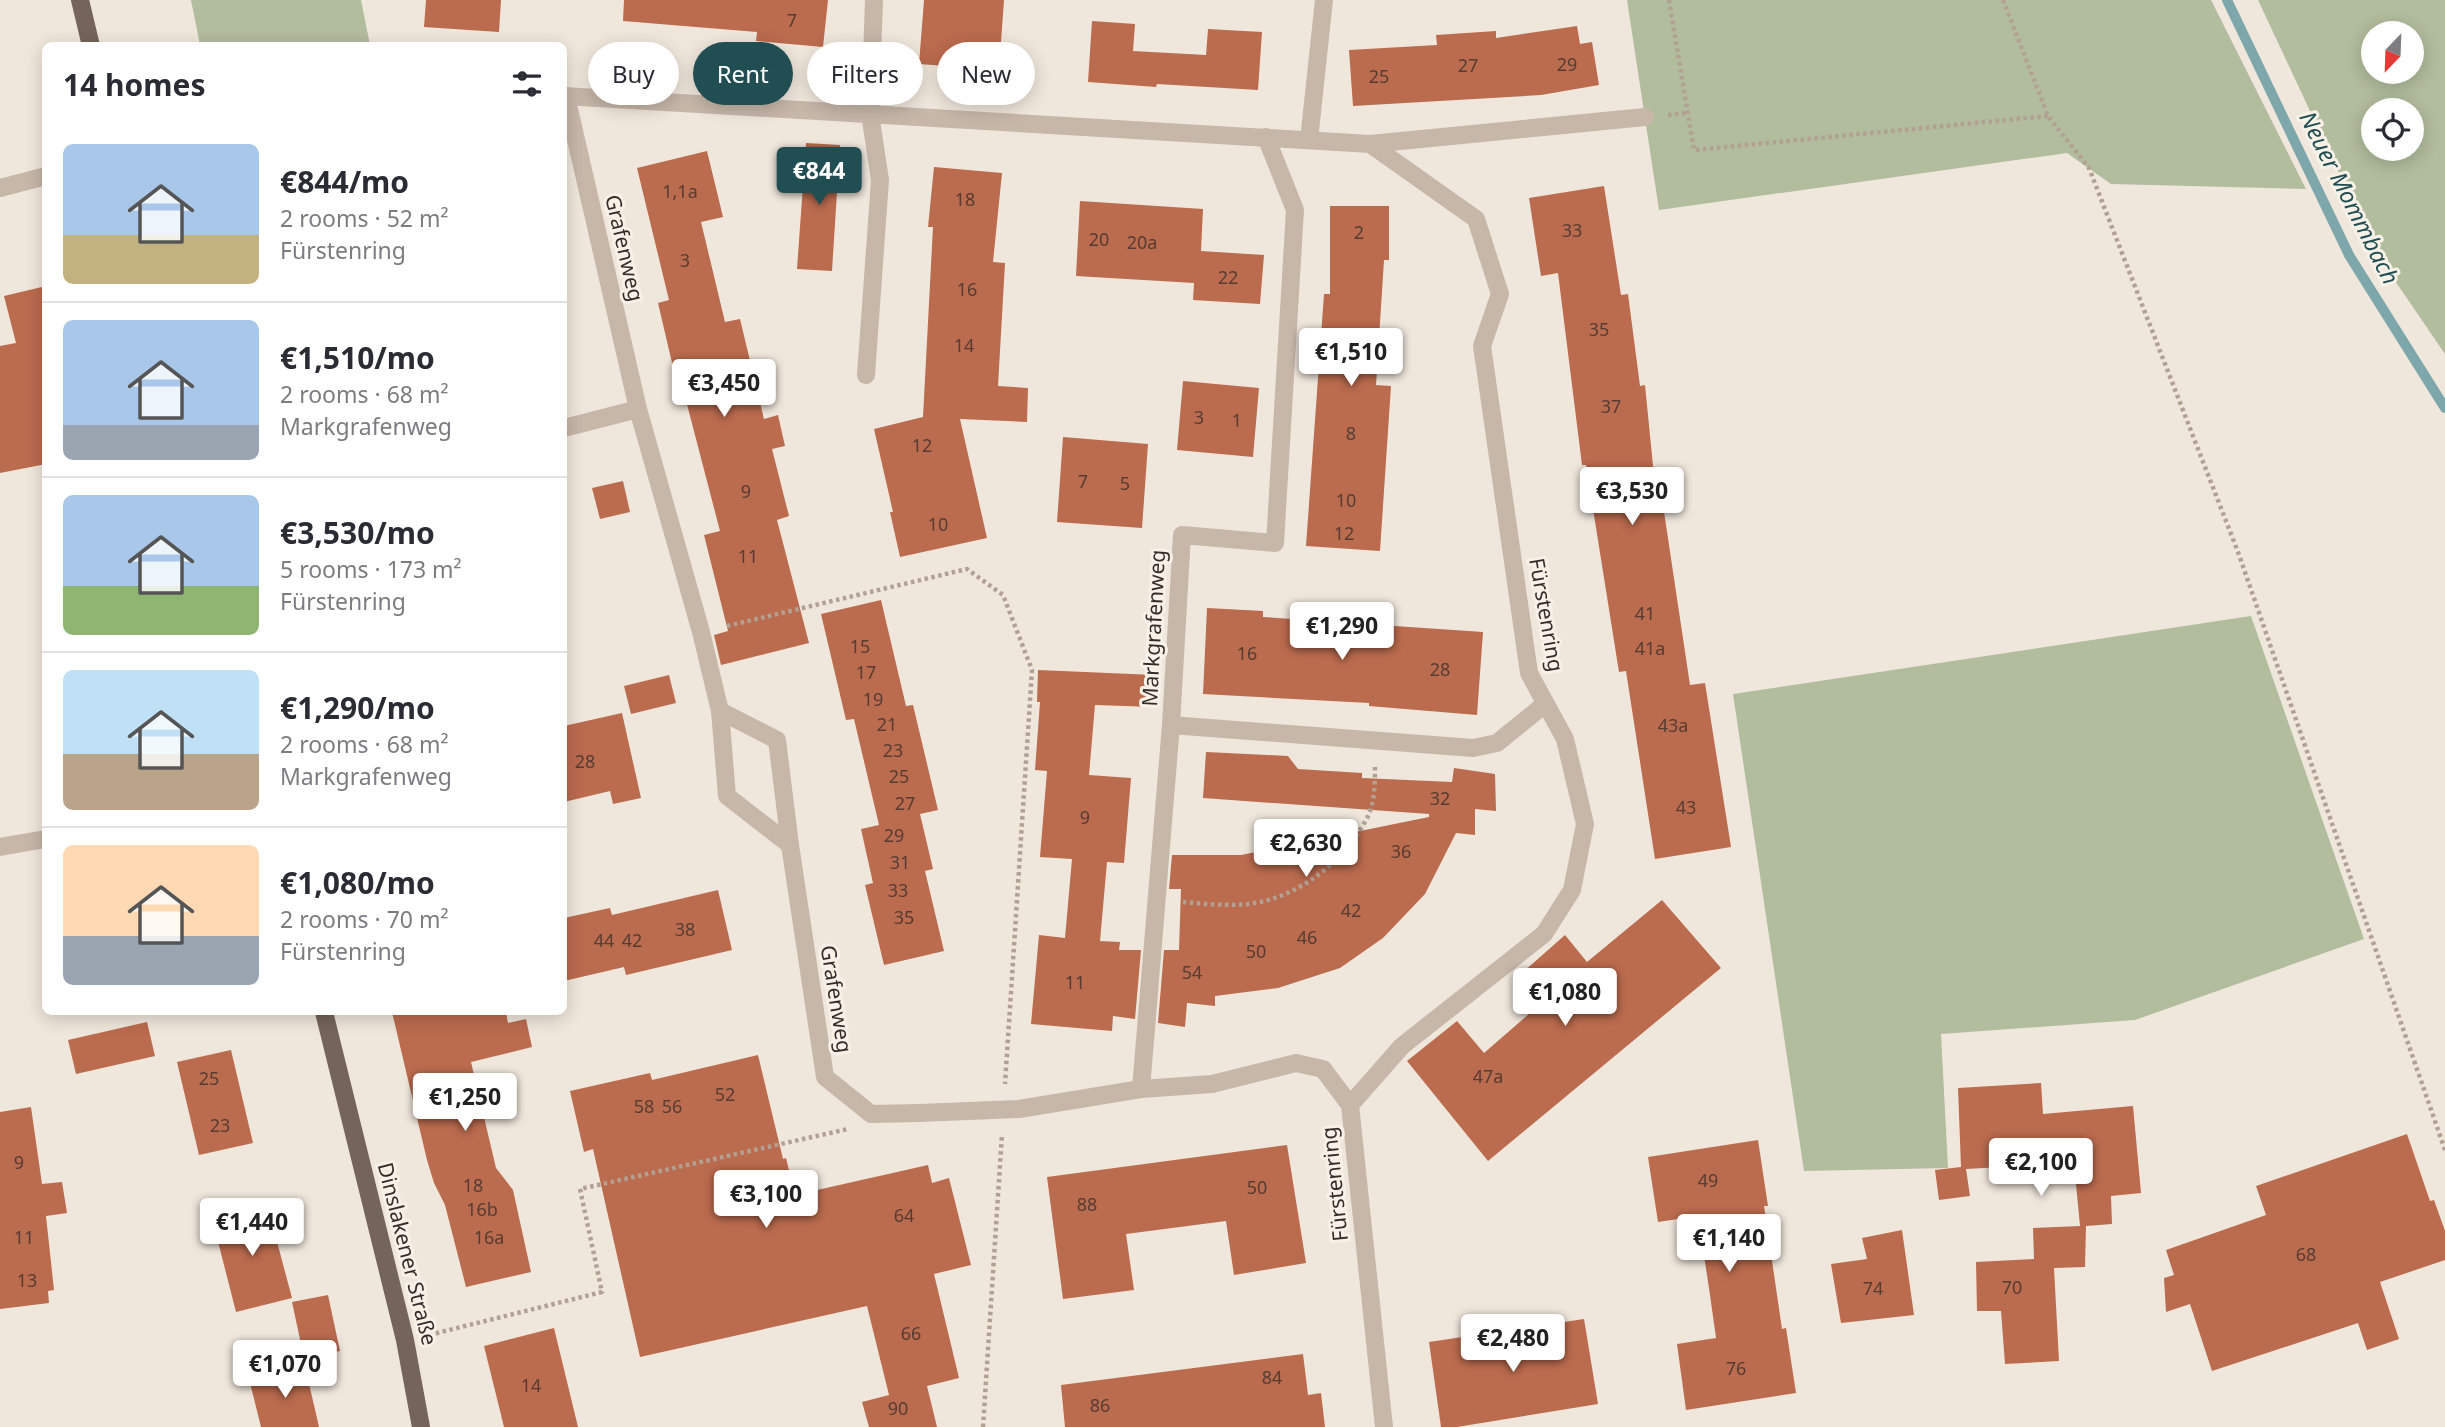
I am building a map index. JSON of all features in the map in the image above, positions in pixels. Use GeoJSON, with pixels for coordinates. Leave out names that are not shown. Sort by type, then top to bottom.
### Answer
{"type":"FeatureCollection","features":[{"type":"Feature","properties":{"kind":"main road"},"geometry":{"type":"LineString","coordinates":[[80,0],[90,42]]}},
{"type":"Feature","properties":{"kind":"main road","name":"Dinslakener Straße"},"geometry":{"type":"LineString","coordinates":[[325,1015],[405,1340],[421,1427]]}},
{"type":"Feature","properties":{"kind":"street"},"geometry":{"type":"LineString","coordinates":[[866,375],[880,180],[870,114],[874,0]]}},
{"type":"Feature","properties":{"kind":"street"},"geometry":{"type":"LineString","coordinates":[[1309,140],[1324,0]]}},
{"type":"Feature","properties":{"kind":"street"},"geometry":{"type":"LineString","coordinates":[[567,96],[1370,144],[1645,117]]}},
{"type":"Feature","properties":{"kind":"street","name":"Grafenweg"},"geometry":{"type":"LineString","coordinates":[[567,105],[638,409],[701,632],[720,711],[727,796],[790,845],[825,1077],[871,1114],[1004,1110],[1141,1090],[1212,1084],[1296,1063],[1324,1069],[1350,1105]]}},
{"type":"Feature","properties":{"kind":"street","name":"Markgrafenweg"},"geometry":{"type":"LineString","coordinates":[[1141,1090],[1171,725],[1182,535],[1275,543],[1295,210],[1266,137]]}},
{"type":"Feature","properties":{"kind":"street","name":"Fürstenring"},"geometry":{"type":"LineString","coordinates":[[1370,144],[1476,219],[1500,294],[1482,346],[1529,673],[1565,739],[1585,824],[1573,890],[1544,934],[1402,1046],[1350,1105],[1384,1427]]}},
{"type":"Feature","properties":{"kind":"street"},"geometry":{"type":"LineString","coordinates":[[0,188],[42,177]]}},
{"type":"Feature","properties":{"kind":"street"},"geometry":{"type":"LineString","coordinates":[[567,427],[638,409]]}},
{"type":"Feature","properties":{"kind":"street","name":"Markgrafenweg"},"geometry":{"type":"LineString","coordinates":[[1171,725],[1473,748],[1497,743],[1545,704]]}},
{"type":"Feature","properties":{"kind":"street"},"geometry":{"type":"LineString","coordinates":[[720,711],[777,740],[790,845]]}},
{"type":"Feature","properties":{"kind":"street"},"geometry":{"type":"LineString","coordinates":[[0,847],[42,840]]}},
{"type":"Feature","properties":{"kind":"path"},"geometry":{"type":"LineString","coordinates":[[1669,0],[1695,150],[2048,116]]}},
{"type":"Feature","properties":{"kind":"path"},"geometry":{"type":"LineString","coordinates":[[2003,0],[2048,116],[2089,168],[2238,552],[2445,1150]]}},
{"type":"Feature","properties":{"kind":"path"},"geometry":{"type":"LineString","coordinates":[[701,632],[967,569],[1003,595],[1032,670],[983,1427]]}},
{"type":"Feature","properties":{"kind":"path"},"geometry":{"type":"LineString","coordinates":[[1157,899],[1205,904],[1250,904],[1286,893],[1316,877],[1342,855],[1368,817],[1375,786],[1376,740]]}},
{"type":"Feature","properties":{"kind":"path"},"geometry":{"type":"LineString","coordinates":[[405,1340],[602,1292],[580,1189],[849,1129]]}},
{"type":"Feature","properties":{"kind":"green space"},"geometry":{"type":"Polygon","coordinates":[[[191,0],[361,0],[369,42],[199,42],[191,0]]]}},
{"type":"Feature","properties":{"kind":"green space"},"geometry":{"type":"Polygon","coordinates":[[[1627,0],[2211,0],[2306,189],[2111,184],[2067,153],[1659,210],[1627,0]]]}},
{"type":"Feature","properties":{"kind":"green space"},"geometry":{"type":"Polygon","coordinates":[[[2258,0],[2445,0],[2445,354],[2378,256],[2258,0]]]}},
{"type":"Feature","properties":{"kind":"green space"},"geometry":{"type":"Polygon","coordinates":[[[2251,616],[2364,939],[2135,1020],[1941,1034],[1948,1168],[1804,1171],[1733,694],[2251,616]]]}},
{"type":"Feature","properties":{"kind":"building"},"geometry":{"type":"Polygon","coordinates":[[[426,0],[501,0],[499,32],[424,27],[426,0]]]}},
{"type":"Feature","properties":{"kind":"building"},"geometry":{"type":"Polygon","coordinates":[[[624,0],[828,0],[824,42],[807,42],[807,46],[793,44],[793,42],[756,41],[757,32],[623,21],[624,0]]]}},
{"type":"Feature","properties":{"kind":"building"},"geometry":{"type":"Polygon","coordinates":[[[924,0],[1004,0],[1001,42],[937,42],[937,65],[923,64],[923,42],[921,42],[924,0]]]}},
{"type":"Feature","properties":{"kind":"building"},"geometry":{"type":"Polygon","coordinates":[[[1092,21],[1135,24],[1133,51],[1206,55],[1208,29],[1262,32],[1258,90],[1088,82],[1092,21]]]}},
{"type":"Feature","properties":{"kind":"building"},"geometry":{"type":"Polygon","coordinates":[[[1577,26],[1580,44],[1592,42],[1599,85],[1541,95],[1353,106],[1349,50],[1437,45],[1436,35],[1496,31],[1496,38],[1577,26]]]}},
{"type":"Feature","properties":{"kind":"building"},"geometry":{"type":"Polygon","coordinates":[[[806,143],[840,145],[832,271],[797,269],[806,143]]]}},
{"type":"Feature","properties":{"kind":"building"},"geometry":{"type":"Polygon","coordinates":[[[707,151],[723,217],[701,222],[725,322],[740,319],[764,419],[778,415],[785,446],[772,449],[789,516],[777,520],[809,643],[721,665],[714,635],[728,631],[704,535],[720,531],[677,366],[673,367],[658,303],[669,300],[637,168],[707,151]]]}},
{"type":"Feature","properties":{"kind":"building"},"geometry":{"type":"Polygon","coordinates":[[[934,167],[1002,173],[993,262],[1005,263],[998,386],[1028,388],[1027,422],[960,419],[987,538],[900,557],[874,429],[923,417],[933,227],[928,227],[934,167]]]}},
{"type":"Feature","properties":{"kind":"building"},"geometry":{"type":"Polygon","coordinates":[[[1604,186],[1621,295],[1628,294],[1640,386],[1645,385],[1655,486],[1660,485],[1690,685],[1705,683],[1731,847],[1655,859],[1626,671],[1619,672],[1586,465],[1582,465],[1558,273],[1541,276],[1529,198],[1604,186]]]}},
{"type":"Feature","properties":{"kind":"building"},"geometry":{"type":"Polygon","coordinates":[[[1080,201],[1203,209],[1201,251],[1264,255],[1260,304],[1193,300],[1194,283],[1076,276],[1080,201]]]}},
{"type":"Feature","properties":{"kind":"building"},"geometry":{"type":"Polygon","coordinates":[[[1330,206],[1389,206],[1389,260],[1384,260],[1376,385],[1391,386],[1380,551],[1306,546],[1324,294],[1330,294],[1330,206]]]}},
{"type":"Feature","properties":{"kind":"building"},"geometry":{"type":"Polygon","coordinates":[[[42,287],[42,465],[0,473],[0,346],[16,343],[4,296],[42,287]]]}},
{"type":"Feature","properties":{"kind":"building"},"geometry":{"type":"Polygon","coordinates":[[[1183,381],[1259,388],[1253,457],[1177,450],[1183,381]]]}},
{"type":"Feature","properties":{"kind":"building"},"geometry":{"type":"Polygon","coordinates":[[[1063,437],[1148,444],[1142,528],[1057,522],[1063,437]]]}},
{"type":"Feature","properties":{"kind":"building"},"geometry":{"type":"Polygon","coordinates":[[[623,481],[630,512],[600,519],[592,488],[623,481]]]}},
{"type":"Feature","properties":{"kind":"building"},"geometry":{"type":"Polygon","coordinates":[[[881,600],[906,706],[913,705],[938,810],[920,814],[933,869],[925,871],[944,951],[884,965],[865,885],[873,883],[861,829],[879,825],[854,719],[846,720],[821,614],[881,600]]]}},
{"type":"Feature","properties":{"kind":"building"},"geometry":{"type":"Polygon","coordinates":[[[1207,608],[1263,611],[1263,617],[1483,632],[1477,715],[1369,706],[1369,703],[1203,694],[1207,608]]]}},
{"type":"Feature","properties":{"kind":"building"},"geometry":{"type":"Polygon","coordinates":[[[1038,670],[1155,675],[1154,707],[1095,705],[1089,775],[1131,778],[1124,863],[1107,862],[1100,941],[1120,942],[1119,950],[1141,950],[1135,1019],[1113,1016],[1112,1031],[1031,1024],[1039,935],[1065,938],[1072,859],[1040,857],[1047,771],[1035,770],[1040,702],[1037,702],[1038,670]]]}},
{"type":"Feature","properties":{"kind":"building"},"geometry":{"type":"Polygon","coordinates":[[[669,675],[676,703],[631,714],[624,686],[669,675]]]}},
{"type":"Feature","properties":{"kind":"building"},"geometry":{"type":"Polygon","coordinates":[[[622,713],[641,798],[613,804],[610,791],[567,801],[567,725],[622,713]]]}},
{"type":"Feature","properties":{"kind":"building"},"geometry":{"type":"Polygon","coordinates":[[[1206,752],[1288,756],[1298,769],[1362,773],[1362,778],[1452,782],[1454,768],[1495,774],[1496,811],[1475,809],[1475,835],[1456,833],[1425,894],[1383,938],[1340,968],[1278,988],[1215,996],[1215,1006],[1187,1003],[1185,1027],[1158,1023],[1164,950],[1179,950],[1181,889],[1169,889],[1172,855],[1241,855],[1429,817],[1429,814],[1203,798],[1206,752]]]}},
{"type":"Feature","properties":{"kind":"building"},"geometry":{"type":"Polygon","coordinates":[[[718,890],[732,950],[626,975],[624,967],[567,980],[567,917],[610,908],[612,915],[718,890]]]}},
{"type":"Feature","properties":{"kind":"building"},"geometry":{"type":"Polygon","coordinates":[[[1662,900],[1721,968],[1488,1161],[1407,1061],[1457,1021],[1484,1053],[1545,1000],[1522,973],[1565,935],[1587,962],[1662,900]]]}},
{"type":"Feature","properties":{"kind":"building"},"geometry":{"type":"Polygon","coordinates":[[[393,1015],[507,1015],[508,1023],[526,1019],[532,1047],[471,1062],[496,1168],[513,1190],[531,1272],[466,1287],[445,1205],[427,1160],[393,1015]]]}},
{"type":"Feature","properties":{"kind":"building"},"geometry":{"type":"Polygon","coordinates":[[[147,1022],[155,1056],[76,1074],[68,1040],[147,1022]]]}},
{"type":"Feature","properties":{"kind":"building"},"geometry":{"type":"Polygon","coordinates":[[[231,1050],[253,1143],[199,1155],[177,1062],[231,1050]]]}},
{"type":"Feature","properties":{"kind":"building"},"geometry":{"type":"Polygon","coordinates":[[[758,1055],[783,1159],[786,1158],[795,1195],[928,1165],[932,1183],[949,1178],[971,1265],[934,1274],[959,1378],[927,1386],[937,1427],[869,1427],[862,1402],[889,1395],[867,1306],[640,1357],[593,1149],[584,1152],[570,1091],[650,1073],[652,1080],[758,1055]]]}},
{"type":"Feature","properties":{"kind":"building"},"geometry":{"type":"Polygon","coordinates":[[[2041,1083],[2043,1114],[2133,1106],[2141,1193],[2111,1196],[2112,1224],[2086,1226],[2085,1267],[2054,1268],[2059,1361],[2005,1364],[2001,1311],[1977,1311],[1976,1262],[2034,1259],[2033,1228],[2080,1226],[2074,1163],[1966,1169],[1970,1196],[1939,1200],[1935,1170],[1961,1167],[1958,1088],[2041,1083]]]}},
{"type":"Feature","properties":{"kind":"building"},"geometry":{"type":"Polygon","coordinates":[[[31,1107],[42,1184],[62,1182],[67,1213],[46,1216],[54,1290],[48,1291],[49,1303],[0,1309],[0,1112],[31,1107]]]}},
{"type":"Feature","properties":{"kind":"building"},"geometry":{"type":"Polygon","coordinates":[[[2407,1134],[2430,1201],[2434,1200],[2445,1231],[2445,1260],[2380,1282],[2399,1339],[2367,1350],[2358,1323],[2212,1371],[2190,1304],[2166,1312],[2164,1278],[2174,1275],[2166,1250],[2266,1215],[2256,1186],[2407,1134]]]}},
{"type":"Feature","properties":{"kind":"building"},"geometry":{"type":"Polygon","coordinates":[[[1758,1140],[1768,1206],[1764,1206],[1782,1329],[1786,1328],[1796,1393],[1686,1410],[1677,1344],[1716,1338],[1710,1295],[1698,1216],[1658,1222],[1648,1157],[1758,1140]]]}},
{"type":"Feature","properties":{"kind":"building"},"geometry":{"type":"Polygon","coordinates":[[[1287,1145],[1306,1263],[1234,1275],[1226,1221],[1126,1234],[1134,1290],[1063,1299],[1047,1177],[1287,1145]]]}},
{"type":"Feature","properties":{"kind":"building"},"geometry":{"type":"Polygon","coordinates":[[[267,1204],[292,1298],[236,1312],[212,1218],[267,1204]]]}},
{"type":"Feature","properties":{"kind":"building"},"geometry":{"type":"Polygon","coordinates":[[[1902,1230],[1914,1315],[1841,1323],[1831,1264],[1867,1259],[1862,1238],[1902,1230]]]}},
{"type":"Feature","properties":{"kind":"building"},"geometry":{"type":"Polygon","coordinates":[[[328,1295],[340,1351],[304,1358],[292,1302],[328,1295]]]}},
{"type":"Feature","properties":{"kind":"building"},"geometry":{"type":"Polygon","coordinates":[[[1584,1319],[1598,1404],[1457,1427],[1441,1427],[1429,1342],[1584,1319]]]}},
{"type":"Feature","properties":{"kind":"building"},"geometry":{"type":"Polygon","coordinates":[[[554,1328],[578,1427],[504,1427],[484,1346],[554,1328]]]}},
{"type":"Feature","properties":{"kind":"building"},"geometry":{"type":"Polygon","coordinates":[[[1303,1354],[1308,1395],[1321,1393],[1325,1427],[1065,1427],[1061,1385],[1303,1354]]]}},
{"type":"Feature","properties":{"kind":"building"},"geometry":{"type":"Polygon","coordinates":[[[305,1366],[319,1427],[261,1427],[249,1379],[305,1366]]]}},
{"type":"Feature","properties":{"kind":"waterway","name":"Neuer Mommbach"},"geometry":{"type":"LineString","coordinates":[[2227,0],[2349,255],[2445,408]]}}]}
